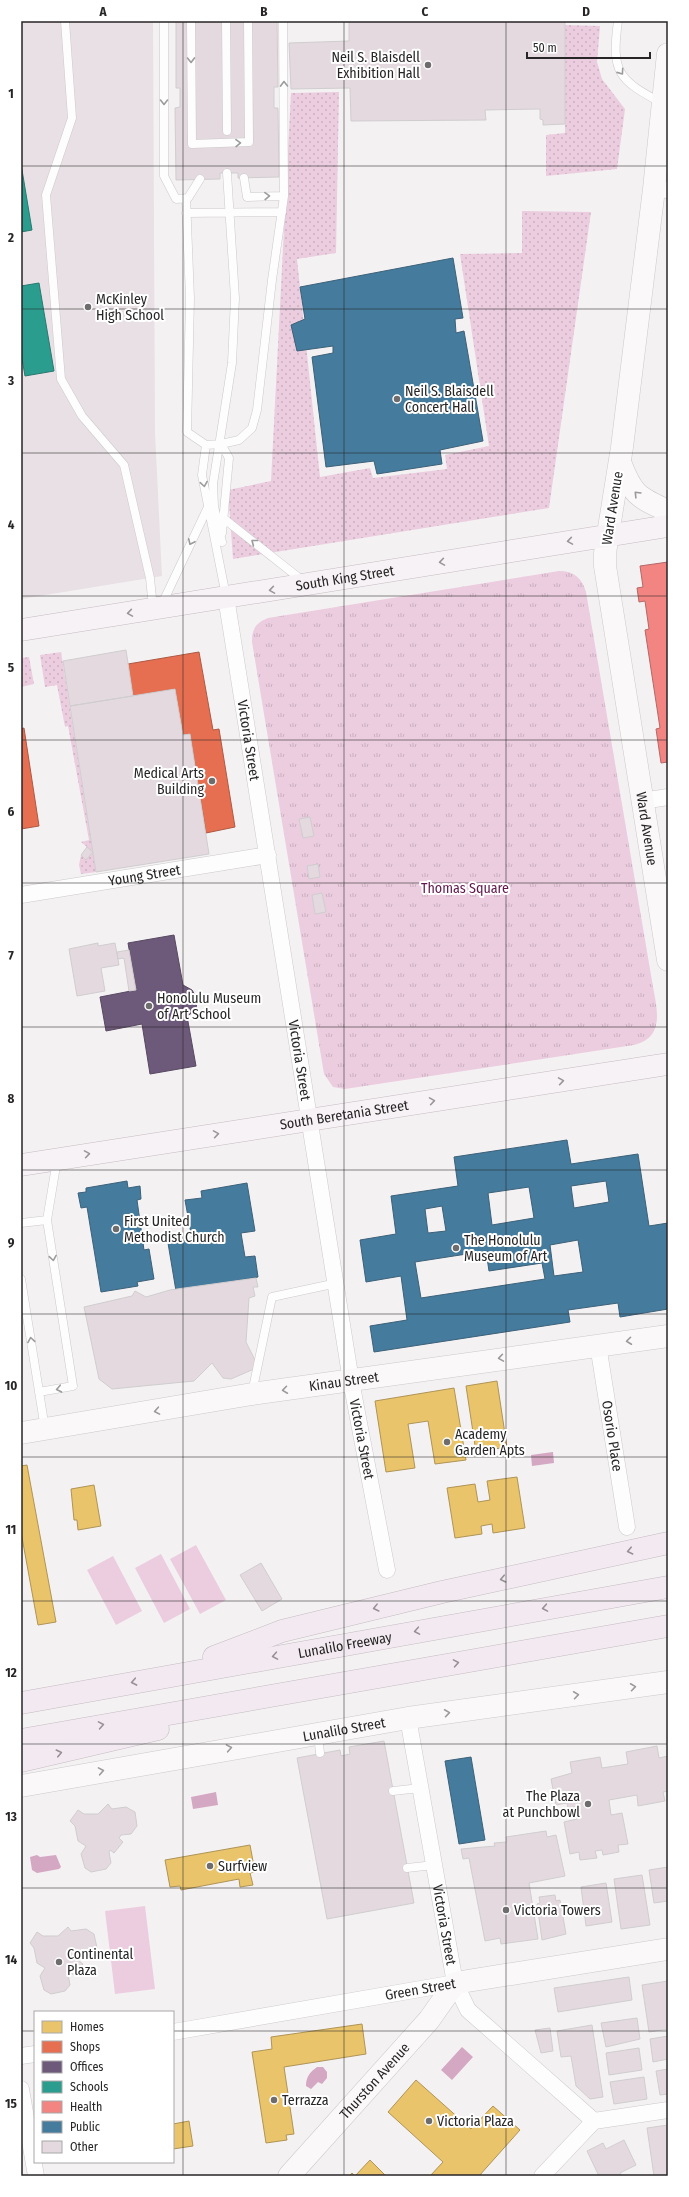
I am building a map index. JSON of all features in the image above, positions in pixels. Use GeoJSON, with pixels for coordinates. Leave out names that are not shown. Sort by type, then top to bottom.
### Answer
{"type":"FeatureCollection","features":[{"type":"Feature","properties":{"kind":"highway"},"geometry":{"type":"LineString","coordinates":[[166,1676],[282,1631],[442,1592],[668,1543]]}},
{"type":"Feature","properties":{"kind":"highway"},"geometry":{"type":"LineString","coordinates":[[584,1601],[668,1578]]}},
{"type":"Feature","properties":{"kind":"highway","name":"Lunalilo Freeway"},"geometry":{"type":"LineString","coordinates":[[21,1703],[668,1587]]}},
{"type":"Feature","properties":{"kind":"highway"},"geometry":{"type":"LineString","coordinates":[[21,1740],[668,1626]]}},
{"type":"Feature","properties":{"kind":"highway"},"geometry":{"type":"LineString","coordinates":[[499,1655],[668,1636]]}},
{"type":"Feature","properties":{"kind":"highway"},"geometry":{"type":"LineString","coordinates":[[21,1762],[404,1672]]}},
{"type":"Feature","properties":{"kind":"main road","name":"Ward Avenue"},"geometry":{"type":"LineString","coordinates":[[668,54],[662,104],[661,189],[605,566],[668,960]]}},
{"type":"Feature","properties":{"kind":"main road"},"geometry":{"type":"LineString","coordinates":[[620,462],[630,485],[636,494],[644,501],[668,511]]}},
{"type":"Feature","properties":{"kind":"main road","name":"South King Street"},"geometry":{"type":"LineString","coordinates":[[21,630],[668,526]]}},
{"type":"Feature","properties":{"kind":"main road","name":"South Beretania Street"},"geometry":{"type":"LineString","coordinates":[[21,1165],[668,1064]]}},
{"type":"Feature","properties":{"kind":"main road","name":"Kinau Street"},"geometry":{"type":"LineString","coordinates":[[21,1433],[252,1394],[668,1336]]}},
{"type":"Feature","properties":{"kind":"main road","name":"Lunalilo Street"},"geometry":{"type":"LineString","coordinates":[[21,1786],[319,1743],[408,1718],[668,1682]]}},
{"type":"Feature","properties":{"kind":"main road","name":"Green Street"},"geometry":{"type":"LineString","coordinates":[[455,1983],[668,1949]]}},
{"type":"Feature","properties":{"kind":"main road","name":"Thurston Avenue"},"geometry":{"type":"LineString","coordinates":[[289,2176],[429,2020],[455,1983]]}},
{"type":"Feature","properties":{"kind":"street","name":"Victoria Street"},"geometry":{"type":"LineString","coordinates":[[226,597],[337,1283],[351,1381],[387,1570]]}},
{"type":"Feature","properties":{"kind":"street"},"geometry":{"type":"LineString","coordinates":[[642,801],[668,797]]}},
{"type":"Feature","properties":{"kind":"street","name":"Young Street"},"geometry":{"type":"LineString","coordinates":[[21,895],[268,855]]}},
{"type":"Feature","properties":{"kind":"street","name":"Osorio Place"},"geometry":{"type":"LineString","coordinates":[[598,1345],[627,1527]]}},
{"type":"Feature","properties":{"kind":"street","name":"Victoria Street"},"geometry":{"type":"LineString","coordinates":[[408,1718],[455,1983],[468,2010],[594,2121]]}},
{"type":"Feature","properties":{"kind":"street","name":"Green Street"},"geometry":{"type":"LineString","coordinates":[[174,2032],[455,1983]]}},
{"type":"Feature","properties":{"kind":"street"},"geometry":{"type":"LineString","coordinates":[[21,2056],[34,2054]]}},
{"type":"Feature","properties":{"kind":"street"},"geometry":{"type":"LineString","coordinates":[[21,2089],[36,2176]]}},
{"type":"Feature","properties":{"kind":"street"},"geometry":{"type":"LineString","coordinates":[[542,2176],[594,2121],[668,2110]]}},
{"type":"Feature","properties":{"kind":"lane"},"geometry":{"type":"LineString","coordinates":[[65,21],[72,118],[46,195],[61,379],[82,416],[124,465],[157,608]]}},
{"type":"Feature","properties":{"kind":"lane"},"geometry":{"type":"LineString","coordinates":[[164,21],[164,176],[176,199],[188,198],[200,179]]}},
{"type":"Feature","properties":{"kind":"lane"},"geometry":{"type":"LineString","coordinates":[[191,21],[192,144],[249,142],[248,21]]}},
{"type":"Feature","properties":{"kind":"lane"},"geometry":{"type":"LineString","coordinates":[[226,21],[227,131]]}},
{"type":"Feature","properties":{"kind":"lane"},"geometry":{"type":"LineString","coordinates":[[186,198],[190,298],[187,432],[206,445],[221,444],[239,440],[252,428],[258,410],[284,196],[284,21]]}},
{"type":"Feature","properties":{"kind":"lane"},"geometry":{"type":"LineString","coordinates":[[618,21],[615,44],[618,68],[632,88],[662,104]]}},
{"type":"Feature","properties":{"kind":"lane"},"geometry":{"type":"LineString","coordinates":[[222,542],[213,495],[215,471],[221,444],[232,363],[235,298],[231,213],[227,173]]}},
{"type":"Feature","properties":{"kind":"lane"},"geometry":{"type":"LineString","coordinates":[[244,178],[247,197],[284,196]]}},
{"type":"Feature","properties":{"kind":"lane"},"geometry":{"type":"LineString","coordinates":[[186,212],[282,212]]}},
{"type":"Feature","properties":{"kind":"lane"},"geometry":{"type":"LineString","coordinates":[[220,566],[229,458],[221,444]]}},
{"type":"Feature","properties":{"kind":"lane"},"geometry":{"type":"LineString","coordinates":[[206,445],[202,475],[226,597]]}},
{"type":"Feature","properties":{"kind":"lane"},"geometry":{"type":"LineString","coordinates":[[157,608],[208,507]]}},
{"type":"Feature","properties":{"kind":"lane"},"geometry":{"type":"LineString","coordinates":[[223,518],[307,584]]}},
{"type":"Feature","properties":{"kind":"lane"},"geometry":{"type":"LineString","coordinates":[[39,1392],[73,1386],[47,1220],[57,1159]]}},
{"type":"Feature","properties":{"kind":"lane"},"geometry":{"type":"LineString","coordinates":[[21,1223],[47,1220]]}},
{"type":"Feature","properties":{"kind":"lane"},"geometry":{"type":"LineString","coordinates":[[21,1283],[45,1430]]}},
{"type":"Feature","properties":{"kind":"lane"},"geometry":{"type":"LineString","coordinates":[[252,1394],[272,1297],[337,1283]]}},
{"type":"Feature","properties":{"kind":"lane"},"geometry":{"type":"LineString","coordinates":[[393,1791],[420,1788]]}},
{"type":"Feature","properties":{"kind":"lane"},"geometry":{"type":"LineString","coordinates":[[407,1868],[434,1865]]}},
{"type":"Feature","properties":{"kind":"shaded area","name":"McKinley High School"},"geometry":{"type":"Polygon","coordinates":[[[21,21],[153,21],[155,432],[162,576],[21,599],[21,21]]]}},
{"type":"Feature","properties":{"kind":"shaded area"},"geometry":{"type":"Polygon","coordinates":[[[553,1452],[554,1463],[532,1466],[531,1455],[553,1452]]]}},
{"type":"Feature","properties":{"kind":"shaded area"},"geometry":{"type":"Polygon","coordinates":[[[216,1792],[218,1805],[193,1809],[191,1797],[216,1792]]]}},
{"type":"Feature","properties":{"kind":"shaded area"},"geometry":{"type":"Polygon","coordinates":[[[37,1855],[40,1857],[56,1855],[61,1867],[59,1869],[37,1873],[32,1870],[30,1857],[37,1855]]]}},
{"type":"Feature","properties":{"kind":"shaded area"},"geometry":{"type":"Polygon","coordinates":[[[462,2047],[473,2057],[452,2080],[441,2070],[462,2047]]]}},
{"type":"Feature","properties":{"kind":"shaded area"},"geometry":{"type":"Polygon","coordinates":[[[317,2067],[323,2067],[327,2072],[327,2078],[322,2084],[318,2082],[311,2089],[306,2086],[307,2080],[310,2073],[317,2067]]]}},
{"type":"Feature","properties":{"kind":"green space"},"geometry":{"type":"Polygon","coordinates":[[[565,25],[600,26],[597,62],[602,79],[625,109],[617,169],[546,176],[546,135],[565,133],[565,25]]]}},
{"type":"Feature","properties":{"kind":"green space"},"geometry":{"type":"Polygon","coordinates":[[[339,92],[336,253],[297,259],[320,477],[370,468],[373,478],[447,469],[445,455],[489,446],[460,254],[522,253],[522,211],[591,212],[549,508],[233,559],[228,490],[271,481],[291,93],[339,92]]]}},
{"type":"Feature","properties":{"kind":"green space","name":"Thomas Square"},"geometry":{"type":"Polygon","coordinates":[[[559,571],[569,572],[577,576],[586,592],[656,1000],[657,1019],[655,1028],[651,1035],[644,1041],[634,1045],[345,1089],[333,1087],[324,1074],[252,642],[254,630],[260,622],[268,618],[559,571]]]}},
{"type":"Feature","properties":{"kind":"green space"},"geometry":{"type":"Polygon","coordinates":[[[61,652],[93,852],[81,842],[89,840],[68,726],[65,727],[57,685],[45,687],[40,655],[61,652]]]}},
{"type":"Feature","properties":{"kind":"green space"},"geometry":{"type":"Polygon","coordinates":[[[29,657],[34,684],[21,687],[21,658],[29,657]]]}},
{"type":"Feature","properties":{"kind":"green space"},"geometry":{"type":"Polygon","coordinates":[[[93,852],[96,872],[81,874],[79,865],[81,855],[86,859],[93,852]]]}},
{"type":"Feature","properties":{"kind":"green space"},"geometry":{"type":"Polygon","coordinates":[[[196,1545],[226,1600],[200,1614],[170,1559],[196,1545]]]}},
{"type":"Feature","properties":{"kind":"green space"},"geometry":{"type":"Polygon","coordinates":[[[161,1554],[190,1609],[164,1623],[135,1568],[161,1554]]]}},
{"type":"Feature","properties":{"kind":"green space"},"geometry":{"type":"Polygon","coordinates":[[[113,1556],[142,1611],[116,1625],[87,1570],[113,1556]]]}},
{"type":"Feature","properties":{"kind":"green space"},"geometry":{"type":"Polygon","coordinates":[[[145,1906],[155,1989],[115,1994],[105,1911],[145,1906]]]}},
{"type":"Feature","properties":{"kind":"building: Homes"},"geometry":{"type":"Polygon","coordinates":[[[497,1381],[507,1447],[476,1452],[466,1386],[497,1381]]]}},
{"type":"Feature","properties":{"kind":"building: Homes","name":"Academy Garden Apts"},"geometry":{"type":"Polygon","coordinates":[[[454,1388],[466,1460],[435,1464],[428,1421],[408,1424],[415,1468],[386,1472],[375,1401],[454,1388]]]}},
{"type":"Feature","properties":{"kind":"building: Homes"},"geometry":{"type":"Polygon","coordinates":[[[27,1465],[56,1622],[38,1625],[21,1532],[21,1466],[27,1465]]]}},
{"type":"Feature","properties":{"kind":"building: Homes"},"geometry":{"type":"Polygon","coordinates":[[[517,1477],[525,1528],[493,1533],[492,1524],[481,1526],[482,1534],[455,1538],[447,1488],[475,1484],[478,1502],[490,1500],[487,1481],[517,1477]]]}},
{"type":"Feature","properties":{"kind":"building: Homes"},"geometry":{"type":"Polygon","coordinates":[[[94,1485],[101,1526],[78,1530],[77,1520],[74,1520],[71,1489],[94,1485]]]}},
{"type":"Feature","properties":{"kind":"building: Homes","name":"Surfview"},"geometry":{"type":"Polygon","coordinates":[[[250,1845],[255,1872],[250,1873],[253,1885],[240,1887],[239,1879],[181,1890],[180,1886],[170,1887],[165,1860],[250,1845]]]}},
{"type":"Feature","properties":{"kind":"building: Homes","name":"Terrazza"},"geometry":{"type":"Polygon","coordinates":[[[362,2024],[366,2054],[284,2067],[294,2134],[286,2135],[287,2140],[266,2143],[252,2052],[272,2049],[271,2037],[362,2024]]]}},
{"type":"Feature","properties":{"kind":"building: Homes","name":"Victoria Plaza"},"geometry":{"type":"Polygon","coordinates":[[[416,2080],[471,2129],[493,2106],[520,2130],[479,2176],[430,2176],[443,2162],[388,2112],[416,2080]]]}},
{"type":"Feature","properties":{"kind":"building: Homes"},"geometry":{"type":"Polygon","coordinates":[[[189,2121],[193,2146],[174,2149],[174,2124],[189,2121]]]}},
{"type":"Feature","properties":{"kind":"building: Homes"},"geometry":{"type":"Polygon","coordinates":[[[370,2160],[386,2176],[355,2176],[370,2160]]]}},
{"type":"Feature","properties":{"kind":"building: Shops","name":"Medical Arts Building"},"geometry":{"type":"Polygon","coordinates":[[[199,652],[213,730],[219,729],[235,827],[206,833],[190,734],[183,735],[175,689],[133,696],[128,664],[199,652]]]}},
{"type":"Feature","properties":{"kind":"building: Shops"},"geometry":{"type":"Polygon","coordinates":[[[24,728],[39,826],[21,829],[21,729],[24,728]]]}},
{"type":"Feature","properties":{"kind":"building: Offices","name":"Honolulu Museum of Art School"},"geometry":{"type":"Polygon","coordinates":[[[174,935],[183,985],[192,990],[198,1000],[195,1011],[187,1016],[196,1066],[150,1074],[142,1024],[106,1031],[100,997],[136,990],[128,943],[174,935]]]}},
{"type":"Feature","properties":{"kind":"building: Schools"},"geometry":{"type":"Polygon","coordinates":[[[21,164],[32,230],[21,232],[21,164]]]}},
{"type":"Feature","properties":{"kind":"building: Schools"},"geometry":{"type":"Polygon","coordinates":[[[39,283],[54,371],[25,376],[21,353],[21,286],[39,283]]]}},
{"type":"Feature","properties":{"kind":"building: Health"},"geometry":{"type":"Polygon","coordinates":[[[668,562],[668,762],[661,763],[656,729],[660,728],[645,630],[649,629],[645,601],[639,602],[637,588],[643,587],[640,566],[668,562]]]}},
{"type":"Feature","properties":{"kind":"building: Public","name":"Neil S. Blaisdell Concert Hall"},"geometry":{"type":"Polygon","coordinates":[[[453,258],[463,318],[455,319],[456,333],[464,331],[483,441],[440,450],[442,464],[377,474],[374,461],[326,467],[312,357],[333,353],[333,346],[297,351],[291,325],[305,319],[300,287],[453,258]]]}},
{"type":"Feature","properties":{"kind":"building: Public","name":"The Honolulu Museum of Art"},"geometry":{"type":"Polygon","coordinates":[[[567,1140],[571,1164],[638,1154],[649,1226],[668,1223],[668,1309],[620,1317],[618,1303],[568,1310],[570,1322],[374,1352],[370,1326],[407,1320],[401,1276],[366,1282],[360,1240],[396,1234],[391,1196],[458,1186],[454,1157],[567,1140]],[[606,1181],[571,1186],[574,1208],[609,1202],[606,1181]],[[529,1187],[488,1193],[492,1225],[534,1218],[529,1187]],[[442,1206],[425,1209],[428,1233],[446,1231],[442,1206]],[[578,1240],[550,1245],[554,1276],[583,1272],[578,1240]],[[486,1251],[415,1262],[421,1298],[545,1279],[542,1263],[489,1271],[486,1251]]]}},
{"type":"Feature","properties":{"kind":"building: Public","name":"First United Methodist Church"},"geometry":{"type":"Polygon","coordinates":[[[127,1181],[128,1188],[140,1186],[141,1199],[137,1200],[144,1250],[149,1249],[154,1279],[137,1282],[138,1286],[101,1292],[87,1207],[81,1208],[78,1193],[86,1192],[86,1188],[127,1181]]]}},
{"type":"Feature","properties":{"kind":"building: Public"},"geometry":{"type":"Polygon","coordinates":[[[247,1183],[255,1231],[241,1233],[245,1257],[255,1256],[258,1277],[176,1291],[168,1243],[192,1239],[185,1200],[202,1198],[201,1191],[247,1183]]]}},
{"type":"Feature","properties":{"kind":"building: Public"},"geometry":{"type":"Polygon","coordinates":[[[471,1757],[485,1840],[459,1844],[445,1761],[471,1757]]]}},
{"type":"Feature","properties":{"kind":"building: Other"},"geometry":{"type":"Polygon","coordinates":[[[176,21],[277,21],[278,87],[274,87],[274,108],[278,108],[279,177],[238,178],[238,173],[220,173],[220,179],[176,180],[175,108],[180,107],[180,88],[176,88],[176,21]]]}},
{"type":"Feature","properties":{"kind":"building: Other","name":"Neil S. Blaisdell Exhibition Hall"},"geometry":{"type":"Polygon","coordinates":[[[349,21],[565,21],[565,124],[543,125],[543,120],[540,119],[540,109],[485,110],[486,120],[351,121],[350,88],[291,89],[289,43],[349,41],[349,21]]]}},
{"type":"Feature","properties":{"kind":"building: Other"},"geometry":{"type":"Polygon","coordinates":[[[126,650],[133,696],[70,706],[63,661],[126,650]]]}},
{"type":"Feature","properties":{"kind":"building: Other"},"geometry":{"type":"Polygon","coordinates":[[[175,689],[183,735],[190,734],[209,854],[96,872],[70,706],[175,689]]]}},
{"type":"Feature","properties":{"kind":"building: Other"},"geometry":{"type":"Polygon","coordinates":[[[310,817],[314,836],[303,838],[299,819],[310,817]]]}},
{"type":"Feature","properties":{"kind":"building: Other"},"geometry":{"type":"Polygon","coordinates":[[[87,847],[93,852],[86,860],[81,855],[87,847]]]}},
{"type":"Feature","properties":{"kind":"building: Other"},"geometry":{"type":"Polygon","coordinates":[[[318,864],[320,877],[309,879],[307,866],[318,864]]]}},
{"type":"Feature","properties":{"kind":"building: Other"},"geometry":{"type":"Polygon","coordinates":[[[322,893],[326,912],[315,914],[312,895],[322,893]]]}},
{"type":"Feature","properties":{"kind":"building: Other"},"geometry":{"type":"Polygon","coordinates":[[[98,943],[98,946],[115,943],[119,965],[101,968],[105,991],[77,996],[69,949],[98,943]]]}},
{"type":"Feature","properties":{"kind":"building: Other"},"geometry":{"type":"Polygon","coordinates":[[[129,950],[136,990],[129,991],[124,958],[118,959],[117,952],[129,950]]]}},
{"type":"Feature","properties":{"kind":"building: Other"},"geometry":{"type":"Polygon","coordinates":[[[256,1278],[258,1287],[253,1287],[255,1296],[249,1298],[246,1342],[257,1364],[254,1369],[231,1379],[223,1378],[212,1363],[194,1381],[112,1389],[99,1379],[84,1307],[132,1296],[135,1291],[146,1297],[170,1290],[256,1278]]]}},
{"type":"Feature","properties":{"kind":"building: Other"},"geometry":{"type":"Polygon","coordinates":[[[261,1563],[282,1599],[262,1611],[240,1575],[261,1563]]]}},
{"type":"Feature","properties":{"kind":"building: Other"},"geometry":{"type":"Polygon","coordinates":[[[384,1741],[414,1903],[327,1919],[297,1758],[340,1750],[341,1756],[350,1754],[349,1747],[384,1741]]]}},
{"type":"Feature","properties":{"kind":"building: Other","name":"The Plaza at Punchbowl"},"geometry":{"type":"Polygon","coordinates":[[[657,1746],[659,1758],[668,1756],[668,1791],[663,1792],[665,1801],[638,1806],[637,1795],[609,1800],[611,1815],[622,1813],[628,1844],[618,1845],[619,1852],[603,1855],[602,1850],[595,1851],[597,1858],[580,1860],[579,1852],[570,1854],[564,1822],[577,1819],[575,1807],[568,1808],[567,1803],[556,1805],[551,1779],[572,1773],[570,1762],[600,1757],[602,1768],[628,1764],[626,1752],[657,1746]]]}},
{"type":"Feature","properties":{"kind":"building: Other"},"geometry":{"type":"Polygon","coordinates":[[[108,1804],[112,1809],[126,1807],[135,1812],[137,1826],[131,1834],[121,1835],[119,1838],[123,1842],[114,1853],[110,1850],[111,1863],[106,1869],[91,1872],[85,1868],[81,1854],[86,1846],[78,1841],[75,1826],[70,1821],[78,1810],[84,1814],[98,1814],[108,1804]]]}},
{"type":"Feature","properties":{"kind":"building: Other","name":"Victoria Towers"},"geometry":{"type":"Polygon","coordinates":[[[546,1831],[547,1837],[556,1835],[565,1876],[529,1883],[538,1939],[501,1944],[500,1938],[485,1941],[469,1858],[463,1859],[461,1849],[495,1846],[494,1843],[507,1842],[506,1837],[546,1831]]]}},
{"type":"Feature","properties":{"kind":"building: Other"},"geometry":{"type":"Polygon","coordinates":[[[668,1867],[668,1901],[654,1903],[649,1870],[668,1867]]]}},
{"type":"Feature","properties":{"kind":"building: Other"},"geometry":{"type":"Polygon","coordinates":[[[642,1875],[650,1925],[621,1929],[614,1879],[642,1875]]]}},
{"type":"Feature","properties":{"kind":"building: Other"},"geometry":{"type":"Polygon","coordinates":[[[606,1883],[612,1922],[586,1926],[581,1887],[606,1883]]]}},
{"type":"Feature","properties":{"kind":"building: Other"},"geometry":{"type":"Polygon","coordinates":[[[555,1895],[556,1901],[560,1900],[566,1934],[542,1940],[537,1904],[540,1903],[539,1897],[555,1895]]]}},
{"type":"Feature","properties":{"kind":"building: Other","name":"Continental Plaza"},"geometry":{"type":"Polygon","coordinates":[[[68,1927],[71,1931],[86,1929],[94,1934],[97,1948],[91,1956],[80,1958],[78,1960],[83,1964],[74,1975],[69,1972],[70,1985],[65,1991],[51,1994],[44,1990],[40,1976],[45,1968],[37,1963],[34,1948],[30,1943],[37,1932],[43,1936],[58,1936],[68,1927]]]}},
{"type":"Feature","properties":{"kind":"building: Other"},"geometry":{"type":"Polygon","coordinates":[[[629,1977],[632,2000],[558,2012],[554,1988],[629,1977]]]}},
{"type":"Feature","properties":{"kind":"building: Other"},"geometry":{"type":"Polygon","coordinates":[[[668,1981],[668,2029],[649,2032],[642,1985],[668,1981]]]}},
{"type":"Feature","properties":{"kind":"building: Other"},"geometry":{"type":"Polygon","coordinates":[[[637,2018],[640,2039],[606,2047],[601,2023],[637,2018]]]}},
{"type":"Feature","properties":{"kind":"building: Other"},"geometry":{"type":"Polygon","coordinates":[[[592,2025],[603,2097],[590,2099],[576,2086],[571,2056],[561,2057],[557,2031],[592,2025]]]}},
{"type":"Feature","properties":{"kind":"building: Other"},"geometry":{"type":"Polygon","coordinates":[[[550,2028],[553,2051],[541,2053],[535,2030],[550,2028]]]}},
{"type":"Feature","properties":{"kind":"building: Other"},"geometry":{"type":"Polygon","coordinates":[[[668,2036],[668,2059],[653,2062],[650,2039],[668,2036]]]}},
{"type":"Feature","properties":{"kind":"building: Other"},"geometry":{"type":"Polygon","coordinates":[[[639,2048],[642,2070],[609,2075],[606,2053],[639,2048]]]}},
{"type":"Feature","properties":{"kind":"building: Other"},"geometry":{"type":"Polygon","coordinates":[[[668,2069],[668,2094],[660,2095],[656,2071],[668,2069]]]}},
{"type":"Feature","properties":{"kind":"building: Other"},"geometry":{"type":"Polygon","coordinates":[[[644,2077],[647,2099],[614,2104],[610,2082],[644,2077]]]}},
{"type":"Feature","properties":{"kind":"building: Other"},"geometry":{"type":"Polygon","coordinates":[[[668,2125],[668,2176],[654,2176],[647,2128],[668,2125]]]}},
{"type":"Feature","properties":{"kind":"building: Other"},"geometry":{"type":"Polygon","coordinates":[[[624,2140],[636,2165],[620,2173],[621,2176],[599,2176],[587,2151],[603,2143],[606,2149],[624,2140]]]}},
{"type":"Feature","properties":{"kind":"place","name":"Neil S. Blaisdell Exhibition Hall"},"geometry":{"type":"Point","coordinates":[428,65]}},
{"type":"Feature","properties":{"kind":"place","name":"McKinley High School"},"geometry":{"type":"Point","coordinates":[88,307]}},
{"type":"Feature","properties":{"kind":"place","name":"Neil S. Blaisdell Concert Hall"},"geometry":{"type":"Point","coordinates":[397,399]}},
{"type":"Feature","properties":{"kind":"place","name":"Medical Arts Building"},"geometry":{"type":"Point","coordinates":[212,781]}},
{"type":"Feature","properties":{"kind":"place","name":"Honolulu Museum of Art School"},"geometry":{"type":"Point","coordinates":[149,1006]}},
{"type":"Feature","properties":{"kind":"place","name":"First United Methodist Church"},"geometry":{"type":"Point","coordinates":[116,1229]}},
{"type":"Feature","properties":{"kind":"place","name":"The Honolulu Museum of Art"},"geometry":{"type":"Point","coordinates":[456,1248]}},
{"type":"Feature","properties":{"kind":"place","name":"Academy Garden Apts"},"geometry":{"type":"Point","coordinates":[447,1442]}},
{"type":"Feature","properties":{"kind":"place","name":"The Plaza at Punchbowl"},"geometry":{"type":"Point","coordinates":[588,1804]}},
{"type":"Feature","properties":{"kind":"place","name":"Surfview"},"geometry":{"type":"Point","coordinates":[210,1866]}},
{"type":"Feature","properties":{"kind":"place","name":"Victoria Towers"},"geometry":{"type":"Point","coordinates":[506,1910]}},
{"type":"Feature","properties":{"kind":"place","name":"Continental Plaza"},"geometry":{"type":"Point","coordinates":[59,1962]}},
{"type":"Feature","properties":{"kind":"place","name":"Terrazza"},"geometry":{"type":"Point","coordinates":[274,2100]}},
{"type":"Feature","properties":{"kind":"place","name":"Victoria Plaza"},"geometry":{"type":"Point","coordinates":[429,2121]}}]}
